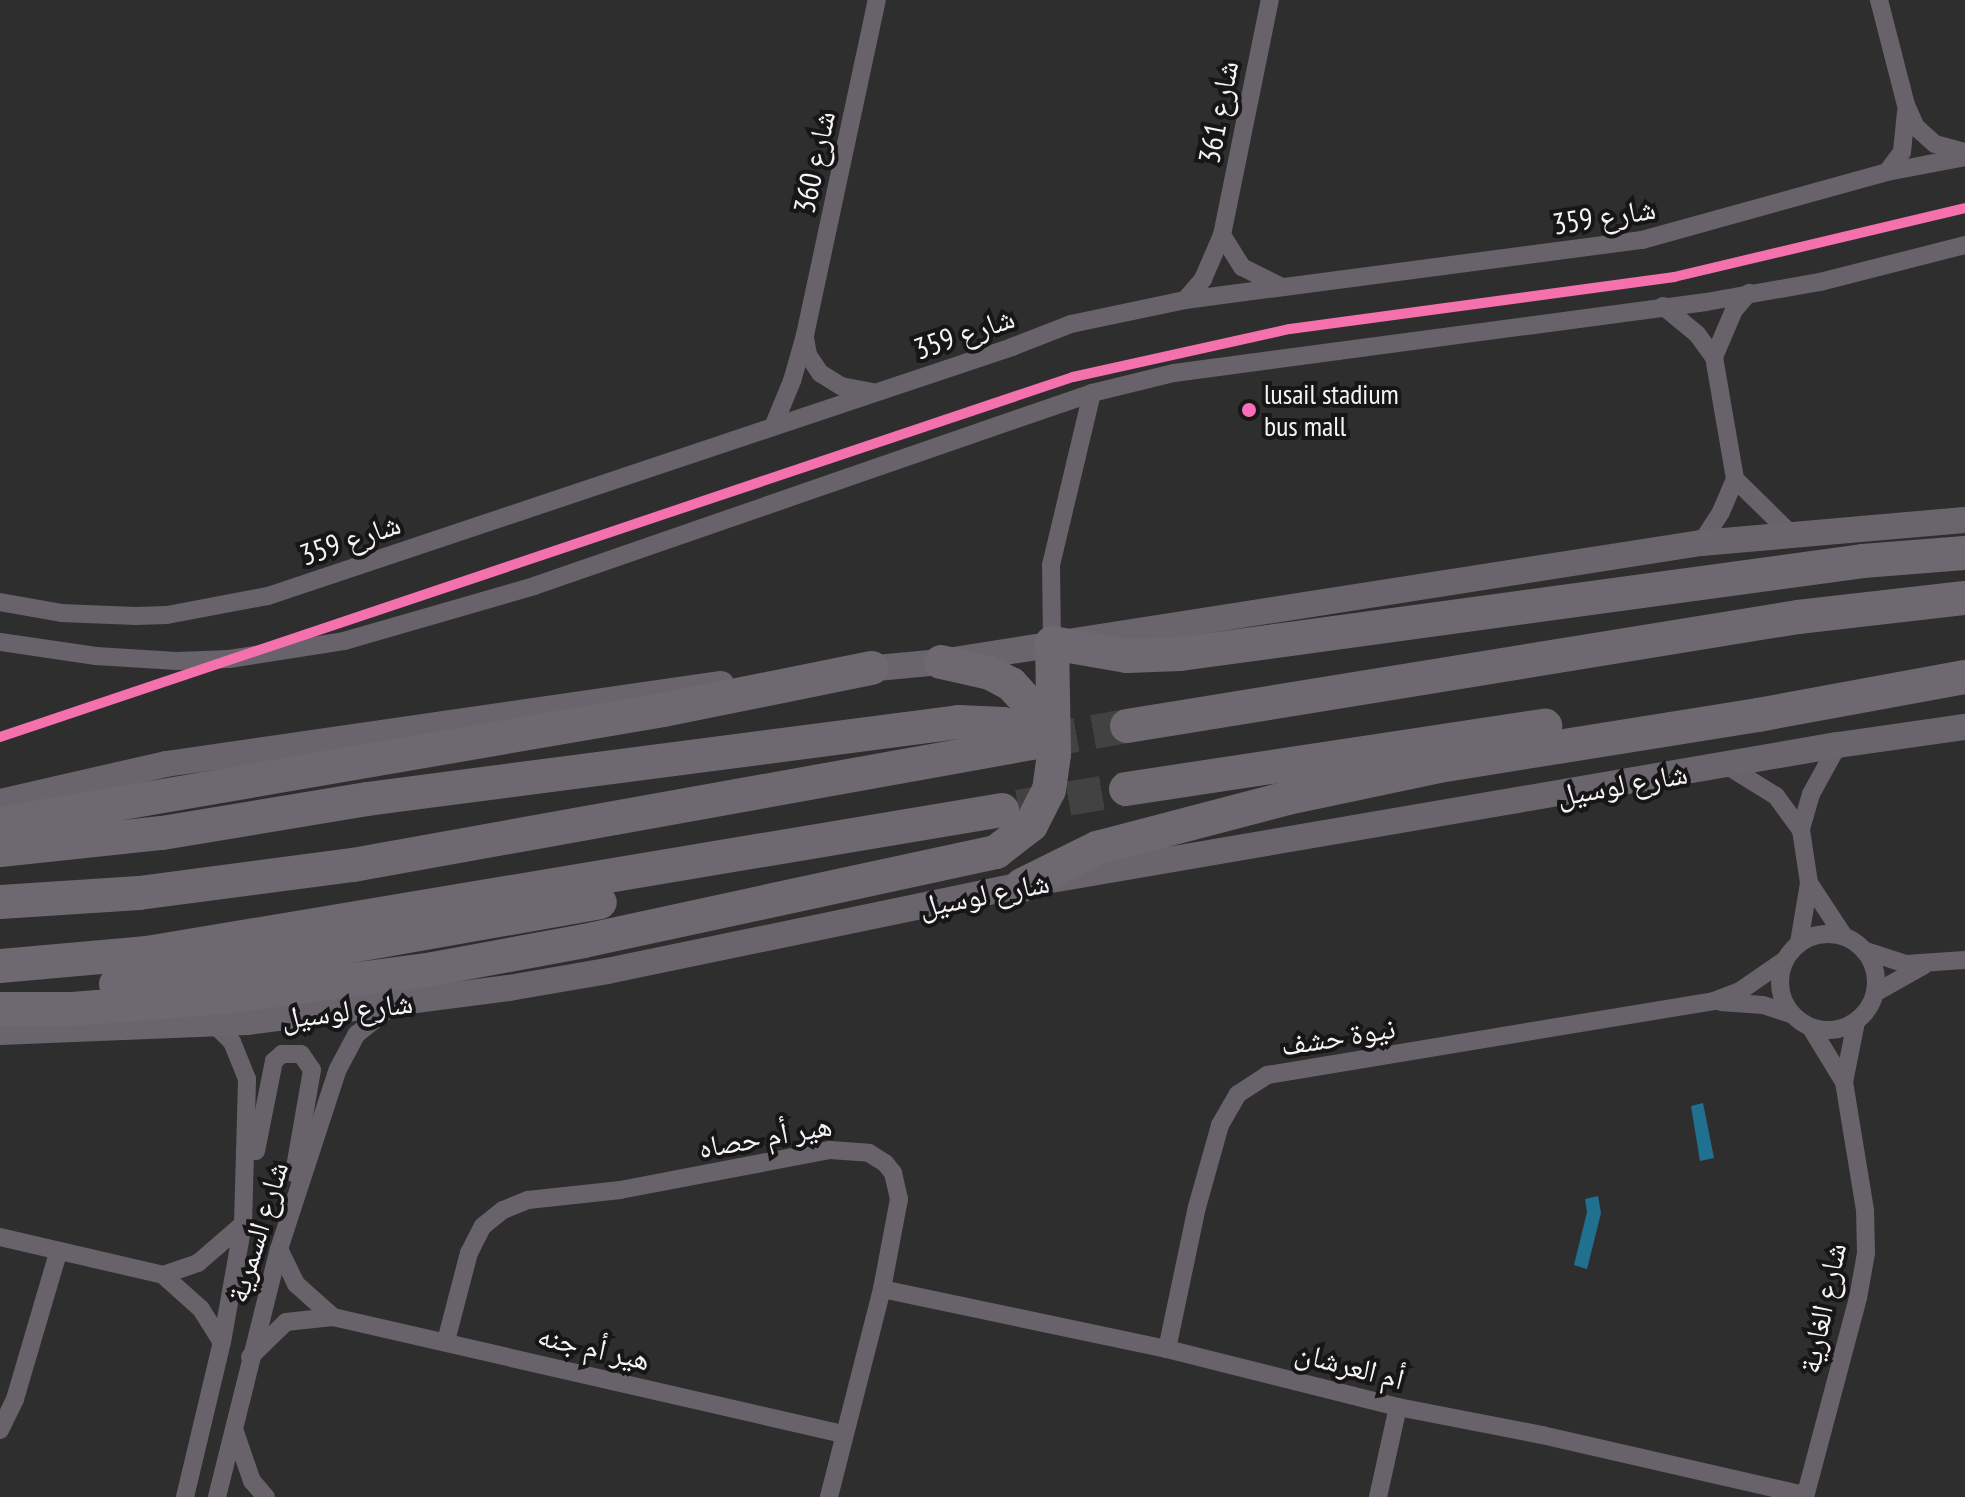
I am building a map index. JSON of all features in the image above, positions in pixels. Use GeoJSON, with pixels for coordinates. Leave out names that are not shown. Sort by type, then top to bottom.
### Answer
{"type":"FeatureCollection","features":[{"type":"Feature","properties":{"kind":"highway"},"geometry":{"type":"LineString","coordinates":[[0,1009],[72,1009],[226,997],[433,969],[965,861],[996,852],[1031,825],[1049,790],[1052,643],[1127,656],[1180,654],[1863,561],[1965,553]]}},
{"type":"Feature","properties":{"kind":"highway"},"geometry":{"type":"LineString","coordinates":[[1127,726],[1798,617],[1965,598]]}},
{"type":"Feature","properties":{"kind":"highway"},"geometry":{"type":"LineString","coordinates":[[941,662],[990,673],[1011,684],[1048,736]]}},
{"type":"Feature","properties":{"kind":"highway"},"geometry":{"type":"LineString","coordinates":[[1126,789],[1965,664]]}},
{"type":"Feature","properties":{"kind":"highway"},"geometry":{"type":"LineString","coordinates":[[0,824],[648,713],[872,668]]}},
{"type":"Feature","properties":{"kind":"highway"},"geometry":{"type":"LineString","coordinates":[[1022,885],[1097,848],[1287,798],[1439,766],[1758,715],[1965,677]]}},
{"type":"Feature","properties":{"kind":"highway"},"geometry":{"type":"LineString","coordinates":[[0,850],[162,833],[367,799],[959,722],[1003,724],[1048,736]]}},
{"type":"Feature","properties":{"kind":"highway"},"geometry":{"type":"LineString","coordinates":[[0,902],[139,893],[353,865],[1048,736]]}},
{"type":"Feature","properties":{"kind":"highway"},"geometry":{"type":"LineString","coordinates":[[0,966],[147,953],[1002,810]]}},
{"type":"Feature","properties":{"kind":"highway"},"geometry":{"type":"LineString","coordinates":[[0,998],[193,974],[464,928],[716,880],[956,818]]}},
{"type":"Feature","properties":{"kind":"street","name":"شارع 360"},"geometry":{"type":"LineString","coordinates":[[773,427],[792,381],[805,335],[877,0]]}},
{"type":"Feature","properties":{"kind":"street","name":"شارع 361"},"geometry":{"type":"LineString","coordinates":[[1185,300],[1203,279],[1222,235],[1270,0]]}},
{"type":"Feature","properties":{"kind":"street"},"geometry":{"type":"LineString","coordinates":[[1879,0],[1906,105],[1916,127],[1943,147],[1965,154]]}},
{"type":"Feature","properties":{"kind":"street"},"geometry":{"type":"LineString","coordinates":[[1887,172],[1902,152],[1906,105]]}},
{"type":"Feature","properties":{"kind":"street","name":"شارع 359"},"geometry":{"type":"LineString","coordinates":[[0,602],[61,613],[136,616],[180,613],[268,596],[876,393],[1071,324],[1185,300],[1642,240],[1887,172],[1965,154]]}},
{"type":"Feature","properties":{"kind":"street"},"geometry":{"type":"LineString","coordinates":[[1222,235],[1242,267],[1283,287]]}},
{"type":"Feature","properties":{"kind":"street"},"geometry":{"type":"LineString","coordinates":[[0,642],[96,656],[177,661],[229,659],[344,641],[534,586],[1092,393],[1174,373],[1245,362],[1526,328],[1820,282],[1965,245]]}},
{"type":"Feature","properties":{"kind":"street"},"geometry":{"type":"LineString","coordinates":[[1714,357],[1728,320],[1749,293]]}},
{"type":"Feature","properties":{"kind":"street"},"geometry":{"type":"LineString","coordinates":[[1663,306],[1697,334],[1714,357],[1735,479],[1721,512],[1701,543]]}},
{"type":"Feature","properties":{"kind":"street"},"geometry":{"type":"LineString","coordinates":[[805,335],[808,355],[820,373],[841,386],[876,393]]}},
{"type":"Feature","properties":{"kind":"street"},"geometry":{"type":"LineString","coordinates":[[1052,643],[1051,565],[1092,393]]}},
{"type":"Feature","properties":{"kind":"street"},"geometry":{"type":"LineString","coordinates":[[1735,479],[1790,533]]}},
{"type":"Feature","properties":{"kind":"street"},"geometry":{"type":"LineString","coordinates":[[7,801],[182,762],[642,693],[941,662],[1701,543],[1965,520]]}},
{"type":"Feature","properties":{"kind":"street","name":"شارع لوسيل"},"geometry":{"type":"LineString","coordinates":[[0,1032],[213,1023],[392,1006],[607,971],[1022,885],[1838,745],[1965,727]]}},
{"type":"Feature","properties":{"kind":"street"},"geometry":{"type":"LineString","coordinates":[[1838,745],[1811,794],[1801,830],[1809,883],[1799,943],[1785,960],[1781,994],[1791,1014],[1811,1028],[1839,1030],[1856,1022],[1871,1004],[1877,979],[1866,951]]}},
{"type":"Feature","properties":{"kind":"street"},"geometry":{"type":"LineString","coordinates":[[1726,765],[1776,796],[1801,830]]}},
{"type":"Feature","properties":{"kind":"street"},"geometry":{"type":"LineString","coordinates":[[1809,883],[1844,936],[1866,951],[1892,961],[1925,964],[1965,960]]}},
{"type":"Feature","properties":{"kind":"street"},"geometry":{"type":"LineString","coordinates":[[1799,943],[1829,934],[1844,936]]}},
{"type":"Feature","properties":{"kind":"street","name":"نيوة حشف"},"geometry":{"type":"LineString","coordinates":[[1167,1349],[1197,1207],[1220,1125],[1238,1094],[1257,1081],[1267,1075],[1714,1001],[1740,991],[1785,960]]}},
{"type":"Feature","properties":{"kind":"street"},"geometry":{"type":"LineString","coordinates":[[1875,993],[1925,964]]}},
{"type":"Feature","properties":{"kind":"street","name":"نيوة حشف"},"geometry":{"type":"LineString","coordinates":[[1714,1001],[1763,1005],[1791,1014]]}},
{"type":"Feature","properties":{"kind":"street","name":"شارع السمرية"},"geometry":{"type":"LineString","coordinates":[[217,1497],[279,1249],[343,1056],[357,1034],[392,1006]]}},
{"type":"Feature","properties":{"kind":"street","name":"شارع الغارية"},"geometry":{"type":"LineString","coordinates":[[1804,1496],[1858,1298],[1866,1253],[1865,1210],[1844,1082],[1856,1022]]}},
{"type":"Feature","properties":{"kind":"street","name":"شارع السمرية"},"geometry":{"type":"LineString","coordinates":[[185,1497],[222,1342],[243,1224],[247,1079],[232,1042],[213,1023]]}},
{"type":"Feature","properties":{"kind":"street","name":"شارع الغارية"},"geometry":{"type":"LineString","coordinates":[[1811,1028],[1844,1082]]}},
{"type":"Feature","properties":{"kind":"street"},"geometry":{"type":"LineString","coordinates":[[163,1275],[198,1263],[243,1224],[270,1070],[282,1054],[301,1054],[309,1061],[312,1080],[279,1249]]}},
{"type":"Feature","properties":{"kind":"street","name":"هير أم حصاه"},"geometry":{"type":"LineString","coordinates":[[446,1341],[469,1253],[483,1226],[503,1210],[528,1200],[620,1190],[830,1150],[869,1153],[893,1173],[899,1199],[882,1289],[829,1497]]}},
{"type":"Feature","properties":{"kind":"street"},"geometry":{"type":"LineString","coordinates":[[0,1237],[58,1253],[163,1275],[201,1309],[222,1342]]}},
{"type":"Feature","properties":{"kind":"street","name":"هير أم جنه"},"geometry":{"type":"LineString","coordinates":[[279,1249],[296,1284],[333,1317]]}},
{"type":"Feature","properties":{"kind":"street"},"geometry":{"type":"LineString","coordinates":[[0,1430],[15,1399],[58,1253]]}},
{"type":"Feature","properties":{"kind":"street","name":"أم العرشان"},"geometry":{"type":"LineString","coordinates":[[882,1289],[1167,1349],[1398,1407],[1542,1435],[1804,1496]]}},
{"type":"Feature","properties":{"kind":"street","name":"هير أم جنه"},"geometry":{"type":"LineString","coordinates":[[250,1357],[273,1330],[286,1322],[333,1317],[843,1434]]}},
{"type":"Feature","properties":{"kind":"street"},"geometry":{"type":"LineString","coordinates":[[1378,1497],[1398,1407]]}},
{"type":"Feature","properties":{"kind":"street"},"geometry":{"type":"LineString","coordinates":[[234,1427],[246,1468],[266,1497]]}},
{"type":"Feature","properties":{"kind":"water"},"geometry":{"type":"Polygon","coordinates":[[[1703,1103],[1714,1158],[1700,1161],[1691,1106],[1703,1103]]]}},
{"type":"Feature","properties":{"kind":"water"},"geometry":{"type":"Polygon","coordinates":[[[1598,1196],[1601,1213],[1587,1269],[1574,1265],[1587,1212],[1585,1199],[1598,1196]]]}},
{"type":"Feature","properties":{"kind":"tunnel"},"geometry":{"type":"LineString","coordinates":[[1043,741],[1127,726]]}},
{"type":"Feature","properties":{"kind":"tunnel"},"geometry":{"type":"LineString","coordinates":[[1018,807],[1126,789]]}},
{"type":"Feature","properties":{"kind":"transit line"},"geometry":{"type":"LineString","coordinates":[[0,737],[1073,377],[1290,329],[1674,277],[1965,208]]}},
{"type":"Feature","properties":{"kind":"place","name":"lusail stadium bus mall"},"geometry":{"type":"Point","coordinates":[1249,410]}}]}
